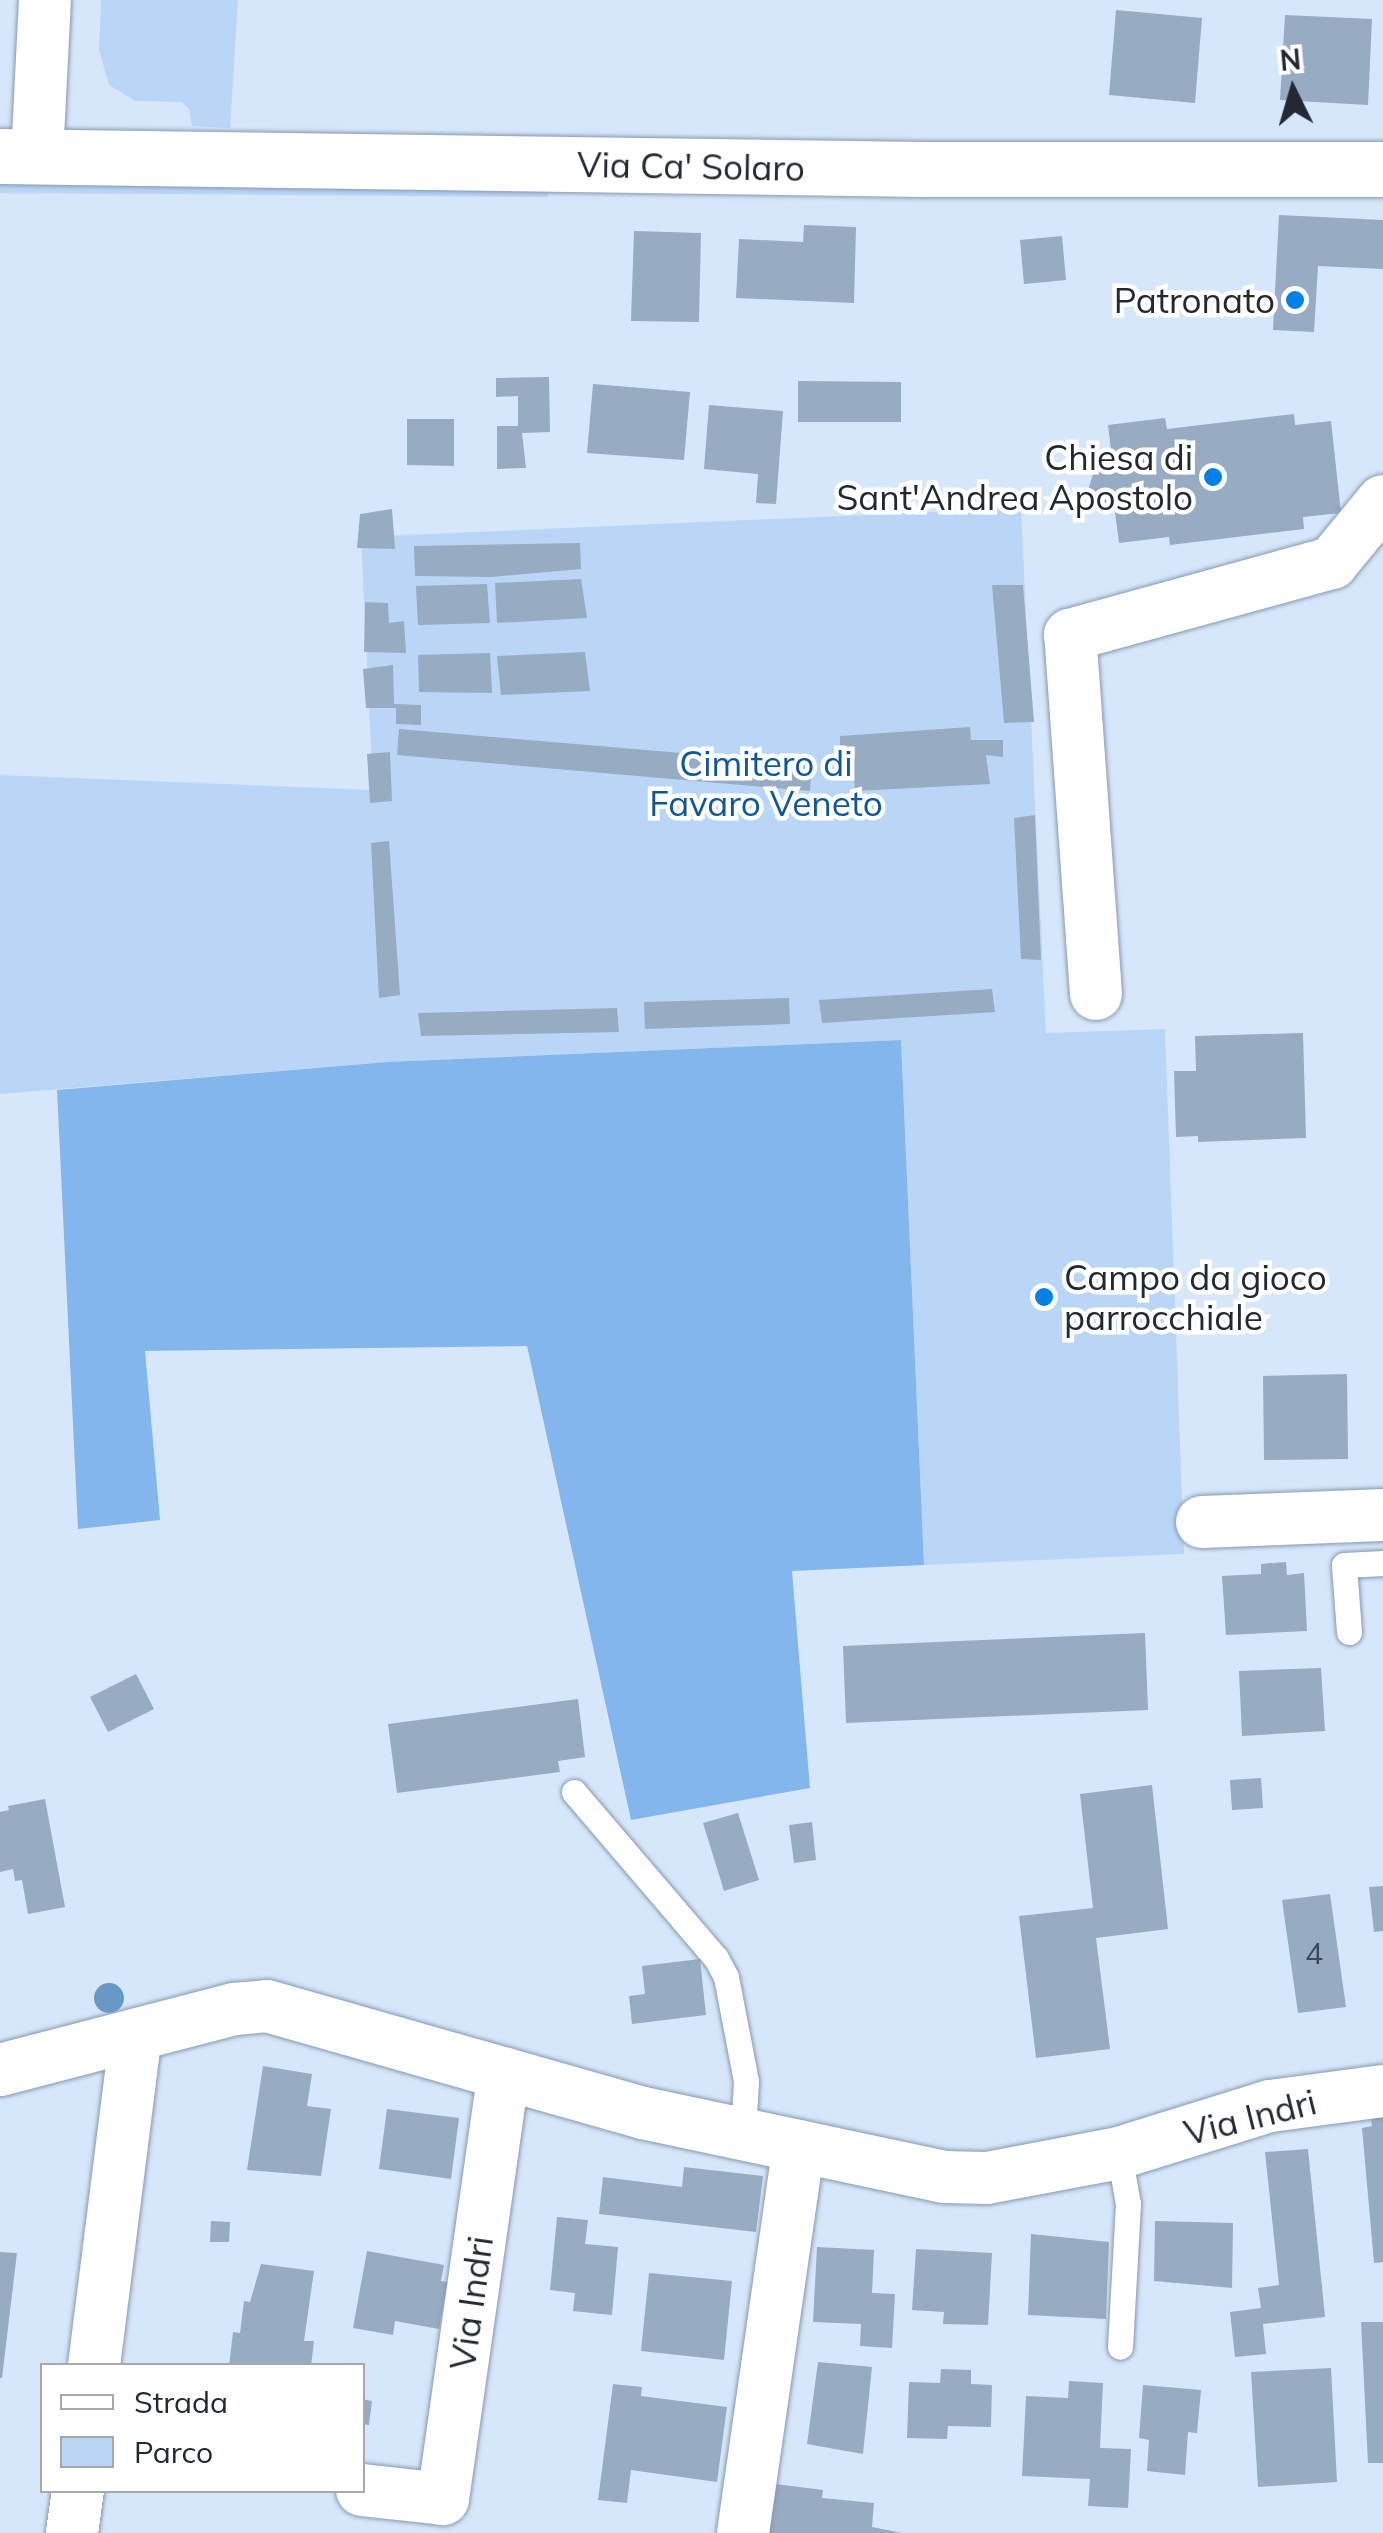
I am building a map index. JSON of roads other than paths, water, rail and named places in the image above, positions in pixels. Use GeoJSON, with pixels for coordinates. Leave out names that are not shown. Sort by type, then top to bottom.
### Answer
{"type":"FeatureCollection","features":[{"type":"Feature","properties":{"kind":"street"},"geometry":{"type":"LineString","coordinates":[[19,156],[45,0]]}},
{"type":"Feature","properties":{"kind":"street","name":"Via Ca' Solaro"},"geometry":{"type":"LineString","coordinates":[[19,156],[924,169],[1383,169]]}},
{"type":"Feature","properties":{"kind":"street"},"geometry":{"type":"LineString","coordinates":[[1096,994],[1070,635],[1332,563],[1383,501]]}},
{"type":"Feature","properties":{"kind":"street"},"geometry":{"type":"LineString","coordinates":[[1202,1522],[1383,1515]]}},
{"type":"Feature","properties":{"kind":"street","name":"Via Indri"},"geometry":{"type":"LineString","coordinates":[[0,2070],[234,2009],[267,2006],[643,2113],[944,2177],[987,2178],[1119,2153],[1270,2106],[1383,2091]]}},
{"type":"Feature","properties":{"kind":"street"},"geometry":{"type":"LineString","coordinates":[[94,2363],[136,2036]]}},
{"type":"Feature","properties":{"kind":"street","name":"Via Indri"},"geometry":{"type":"LineString","coordinates":[[392,2506],[443,2499],[504,2073]]}},
{"type":"Feature","properties":{"kind":"street"},"geometry":{"type":"LineString","coordinates":[[743,2533],[800,2146]]}},
{"type":"Feature","properties":{"kind":"street"},"geometry":{"type":"LineString","coordinates":[[72,2533],[78,2493]]}},
{"type":"Feature","properties":{"kind":"lane"},"geometry":{"type":"LineString","coordinates":[[1349,1632],[1344,1565],[1383,1563]]}},
{"type":"Feature","properties":{"kind":"lane"},"geometry":{"type":"LineString","coordinates":[[574,1792],[716,1958],[726,1977],[746,2081],[743,2134]]}},
{"type":"Feature","properties":{"kind":"lane"},"geometry":{"type":"LineString","coordinates":[[1119,2153],[1128,2204],[1120,2347]]}},
{"type":"Feature","properties":{"kind":"place","name":"Patronato"},"geometry":{"type":"Point","coordinates":[1295,300]}},
{"type":"Feature","properties":{"kind":"place","name":"Chiesa di Sant'Andrea Apostolo"},"geometry":{"type":"Point","coordinates":[1213,477]}},
{"type":"Feature","properties":{"kind":"place","name":"Campo da gioco parrocchiale"},"geometry":{"type":"Point","coordinates":[1044,1297]}},
{"type":"Feature","properties":{"kind":"park label","name":"Cimitero di Favaro Veneto"},"geometry":{"type":"Point","coordinates":[766,783]}}]}
